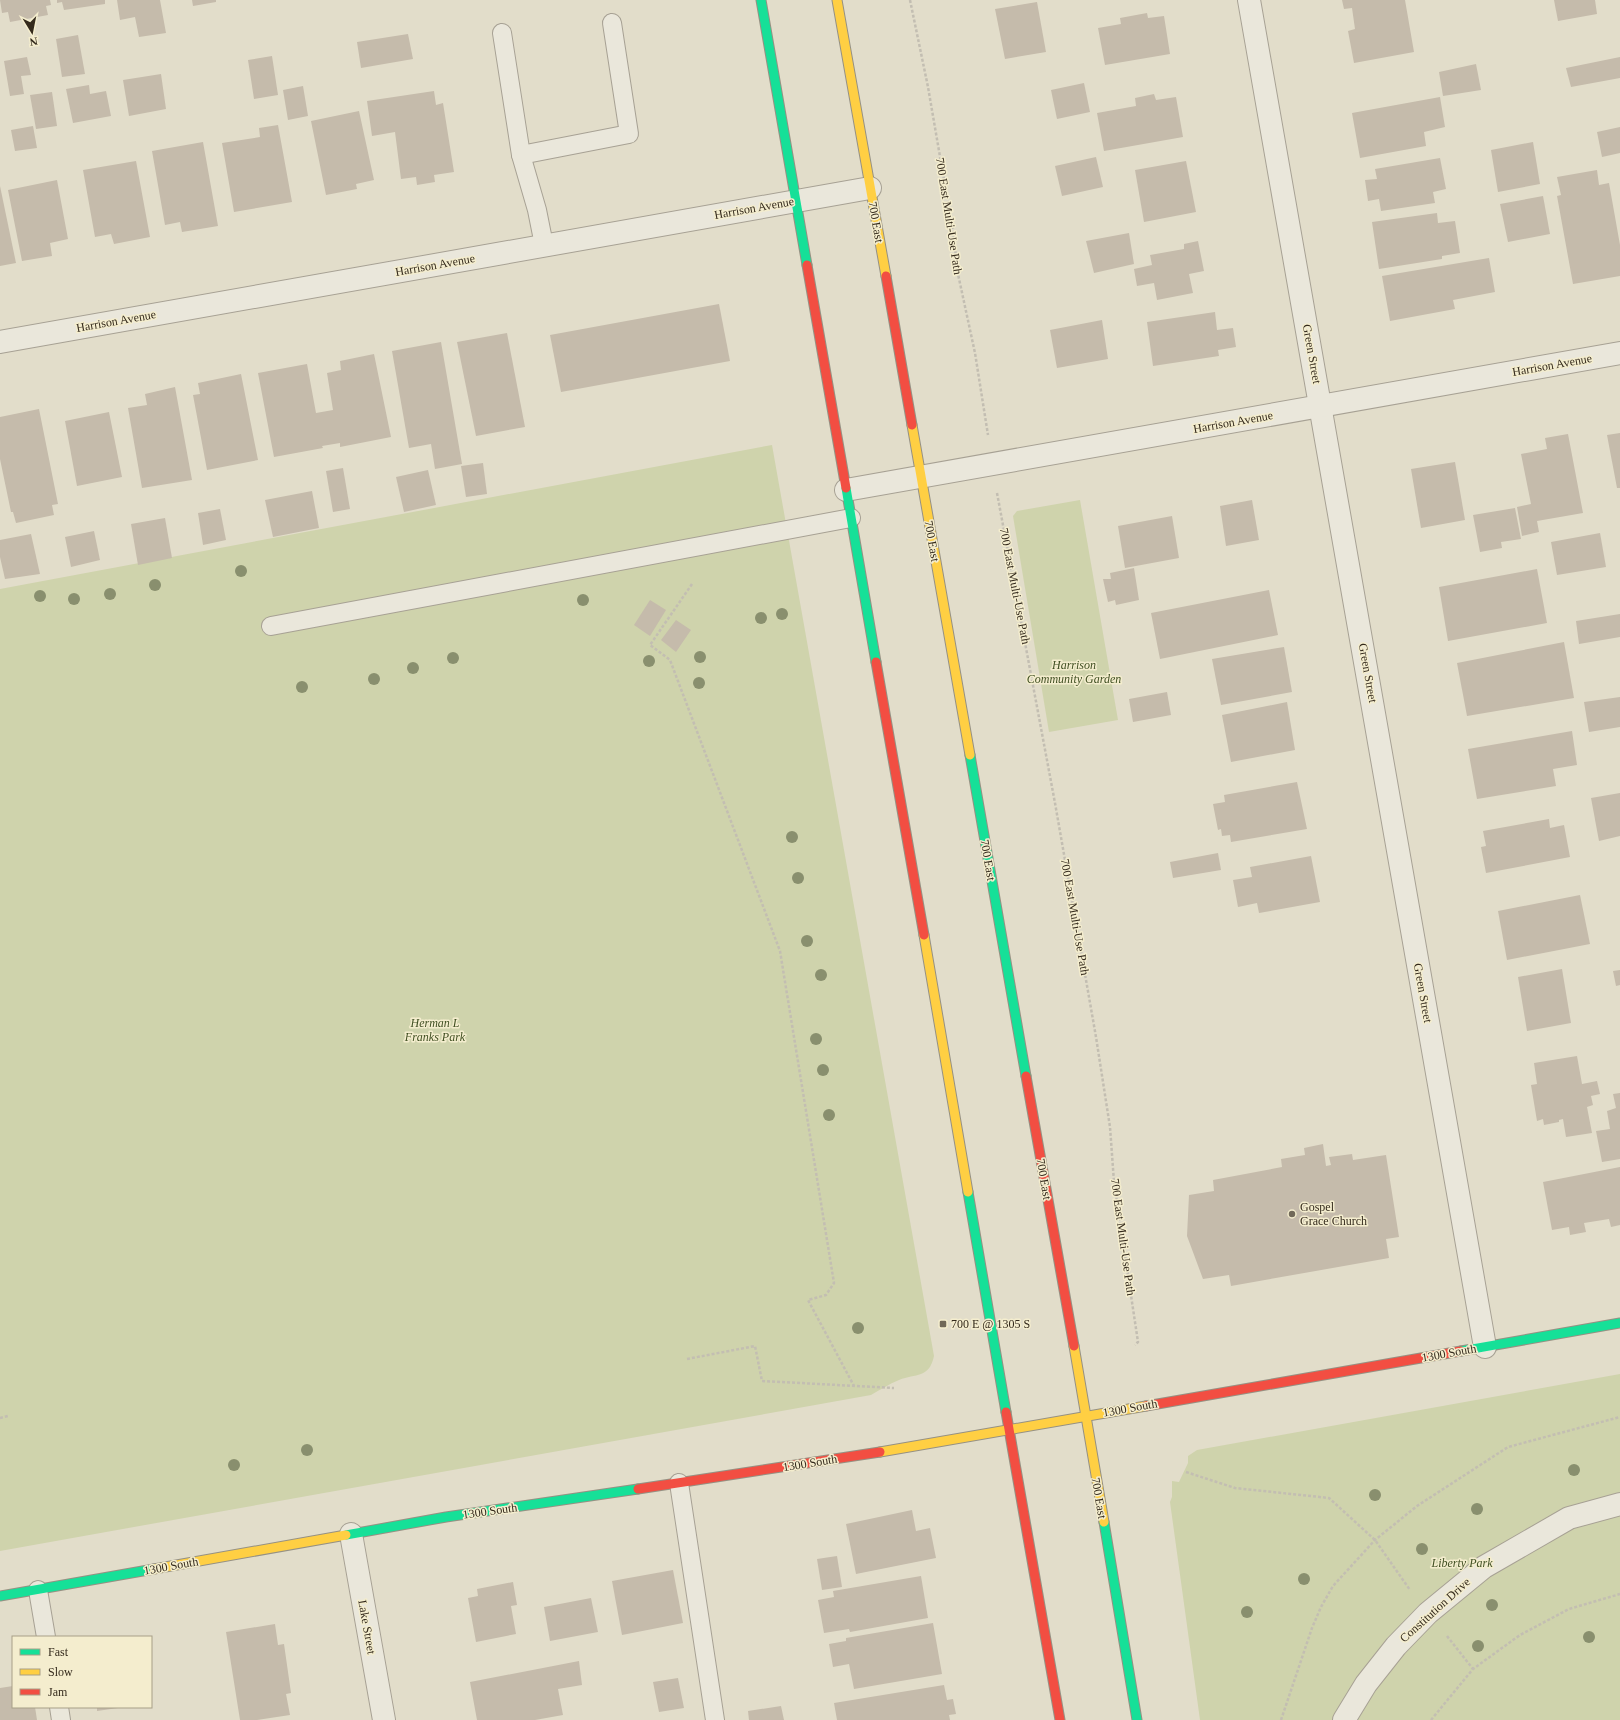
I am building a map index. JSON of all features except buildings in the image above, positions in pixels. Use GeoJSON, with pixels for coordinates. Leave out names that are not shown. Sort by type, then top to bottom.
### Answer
{"type":"FeatureCollection","features":[{"type":"Feature","properties":{"kind":"main road"},"geometry":{"type":"LineString","coordinates":[[761,0],[1060,1720]]}},
{"type":"Feature","properties":{"kind":"main road","name":"700 East"},"geometry":{"type":"LineString","coordinates":[[837,0],[1086,1416],[1137,1720]]}},
{"type":"Feature","properties":{"kind":"main road","name":"1300 South"},"geometry":{"type":"LineString","coordinates":[[0,1596],[446,1517],[679,1483],[1009,1429],[1620,1323]]}},
{"type":"Feature","properties":{"kind":"street","name":"Green Street"},"geometry":{"type":"LineString","coordinates":[[1250,0],[1485,1347]]}},
{"type":"Feature","properties":{"kind":"street","name":"Harrison Avenue"},"geometry":{"type":"LineString","coordinates":[[0,342],[870,188]]}},
{"type":"Feature","properties":{"kind":"street","name":"Harrison Avenue"},"geometry":{"type":"LineString","coordinates":[[846,490],[1620,353]]}},
{"type":"Feature","properties":{"kind":"street","name":"Constitution Drive"},"geometry":{"type":"LineString","coordinates":[[1344,1720],[1366,1684],[1396,1646],[1428,1613],[1484,1567],[1569,1518],[1620,1504]]}},
{"type":"Feature","properties":{"kind":"street","name":"Lake Street"},"geometry":{"type":"LineString","coordinates":[[351,1534],[384,1720]]}},
{"type":"Feature","properties":{"kind":"lane"},"geometry":{"type":"LineString","coordinates":[[521,154],[629,134],[612,22]]}},
{"type":"Feature","properties":{"kind":"lane"},"geometry":{"type":"LineString","coordinates":[[502,33],[521,154],[537,210],[544,245]]}},
{"type":"Feature","properties":{"kind":"lane"},"geometry":{"type":"LineString","coordinates":[[271,626],[851,518]]}},
{"type":"Feature","properties":{"kind":"lane"},"geometry":{"type":"LineString","coordinates":[[679,1483],[715,1720]]}},
{"type":"Feature","properties":{"kind":"lane"},"geometry":{"type":"LineString","coordinates":[[38,1590],[46,1636]]}},
{"type":"Feature","properties":{"kind":"lane"},"geometry":{"type":"LineString","coordinates":[[58,1708],[61,1720]]}},
{"type":"Feature","properties":{"kind":"path","name":"700 East Multi-Use Path"},"geometry":{"type":"LineString","coordinates":[[910,0],[928,87],[952,224],[958,274],[975,353],[988,432]]}},
{"type":"Feature","properties":{"kind":"path","name":"700 East Multi-Use Path"},"geometry":{"type":"LineString","coordinates":[[996,490],[1054,795],[1096,1037],[1110,1127],[1114,1182],[1138,1342],[1135,1345]]}},
{"type":"Feature","properties":{"kind":"path"},"geometry":{"type":"LineString","coordinates":[[692,584],[650,645],[670,660],[780,951],[834,1283],[826,1295],[808,1300],[854,1386]]}},
{"type":"Feature","properties":{"kind":"path"},"geometry":{"type":"LineString","coordinates":[[687,1359],[755,1346],[762,1381],[894,1388]]}},
{"type":"Feature","properties":{"kind":"path"},"geometry":{"type":"LineString","coordinates":[[0,1418],[8,1416]]}},
{"type":"Feature","properties":{"kind":"path"},"geometry":{"type":"LineString","coordinates":[[1281,1720],[1312,1628],[1321,1607],[1333,1586],[1375,1540],[1417,1506],[1508,1447],[1620,1416]]}},
{"type":"Feature","properties":{"kind":"path"},"geometry":{"type":"LineString","coordinates":[[1186,1472],[1235,1488],[1328,1498],[1375,1540],[1411,1592]]}},
{"type":"Feature","properties":{"kind":"path"},"geometry":{"type":"LineString","coordinates":[[1431,1720],[1473,1669],[1520,1635],[1569,1609],[1620,1594]]}},
{"type":"Feature","properties":{"kind":"path"},"geometry":{"type":"LineString","coordinates":[[1444,1633],[1473,1669]]}},
{"type":"Feature","properties":{"kind":"green space","name":"Herman L Franks Park"},"geometry":{"type":"Polygon","coordinates":[[[772,445],[934,1356],[929,1368],[921,1374],[895,1382],[871,1395],[0,1551],[0,589],[772,445]]]}},
{"type":"Feature","properties":{"kind":"green space","name":"Harrison Community Garden"},"geometry":{"type":"Polygon","coordinates":[[[1080,500],[1118,720],[1049,732],[1013,516],[1017,511],[1080,500]]]}},
{"type":"Feature","properties":{"kind":"green space","name":"Liberty Park"},"geometry":{"type":"Polygon","coordinates":[[[1620,1374],[1620,1720],[1200,1720],[1170,1502],[1172,1497],[1172,1481],[1179,1482],[1188,1463],[1188,1456],[1197,1450],[1620,1374]]]}},
{"type":"Feature","properties":{"kind":"traffic: fast"},"geometry":{"type":"LineString","coordinates":[[761,0],[807,265]]}},
{"type":"Feature","properties":{"kind":"traffic: fast"},"geometry":{"type":"LineString","coordinates":[[846,488],[876,662]]}},
{"type":"Feature","properties":{"kind":"traffic: fast"},"geometry":{"type":"LineString","coordinates":[[970,755],[1026,1076]]}},
{"type":"Feature","properties":{"kind":"traffic: fast"},"geometry":{"type":"LineString","coordinates":[[968,1192],[1006,1412]]}},
{"type":"Feature","properties":{"kind":"traffic: fast"},"geometry":{"type":"LineString","coordinates":[[1461,1351],[1620,1323]]}},
{"type":"Feature","properties":{"kind":"traffic: fast"},"geometry":{"type":"LineString","coordinates":[[346,1535],[446,1517],[638,1489]]}},
{"type":"Feature","properties":{"kind":"traffic: fast"},"geometry":{"type":"LineString","coordinates":[[1104,1522],[1137,1720]]}},
{"type":"Feature","properties":{"kind":"traffic: fast"},"geometry":{"type":"LineString","coordinates":[[0,1596],[154,1569]]}},
{"type":"Feature","properties":{"kind":"traffic: slow"},"geometry":{"type":"LineString","coordinates":[[837,0],[886,276]]}},
{"type":"Feature","properties":{"kind":"traffic: slow"},"geometry":{"type":"LineString","coordinates":[[912,425],[970,755]]}},
{"type":"Feature","properties":{"kind":"traffic: slow"},"geometry":{"type":"LineString","coordinates":[[924,935],[968,1192]]}},
{"type":"Feature","properties":{"kind":"traffic: slow"},"geometry":{"type":"LineString","coordinates":[[1074,1346],[1104,1522]]}},
{"type":"Feature","properties":{"kind":"traffic: slow"},"geometry":{"type":"LineString","coordinates":[[880,1452],[1146,1406]]}},
{"type":"Feature","properties":{"kind":"traffic: slow"},"geometry":{"type":"LineString","coordinates":[[154,1569],[346,1535]]}},
{"type":"Feature","properties":{"kind":"traffic: jam"},"geometry":{"type":"LineString","coordinates":[[807,265],[846,488]]}},
{"type":"Feature","properties":{"kind":"traffic: jam"},"geometry":{"type":"LineString","coordinates":[[886,276],[912,425]]}},
{"type":"Feature","properties":{"kind":"traffic: jam"},"geometry":{"type":"LineString","coordinates":[[876,662],[924,935]]}},
{"type":"Feature","properties":{"kind":"traffic: jam"},"geometry":{"type":"LineString","coordinates":[[1026,1076],[1074,1346]]}},
{"type":"Feature","properties":{"kind":"traffic: jam"},"geometry":{"type":"LineString","coordinates":[[1146,1406],[1461,1351]]}},
{"type":"Feature","properties":{"kind":"traffic: jam"},"geometry":{"type":"LineString","coordinates":[[1006,1412],[1060,1720]]}},
{"type":"Feature","properties":{"kind":"traffic: jam"},"geometry":{"type":"LineString","coordinates":[[638,1489],[880,1452]]}},
{"type":"Feature","properties":{"kind":"place","name":"Gospel Grace Church"},"geometry":{"type":"Point","coordinates":[1292,1214]}},
{"type":"Feature","properties":{"kind":"place","name":"700 E @ 1305 S"},"geometry":{"type":"Point","coordinates":[943,1324]}}]}
